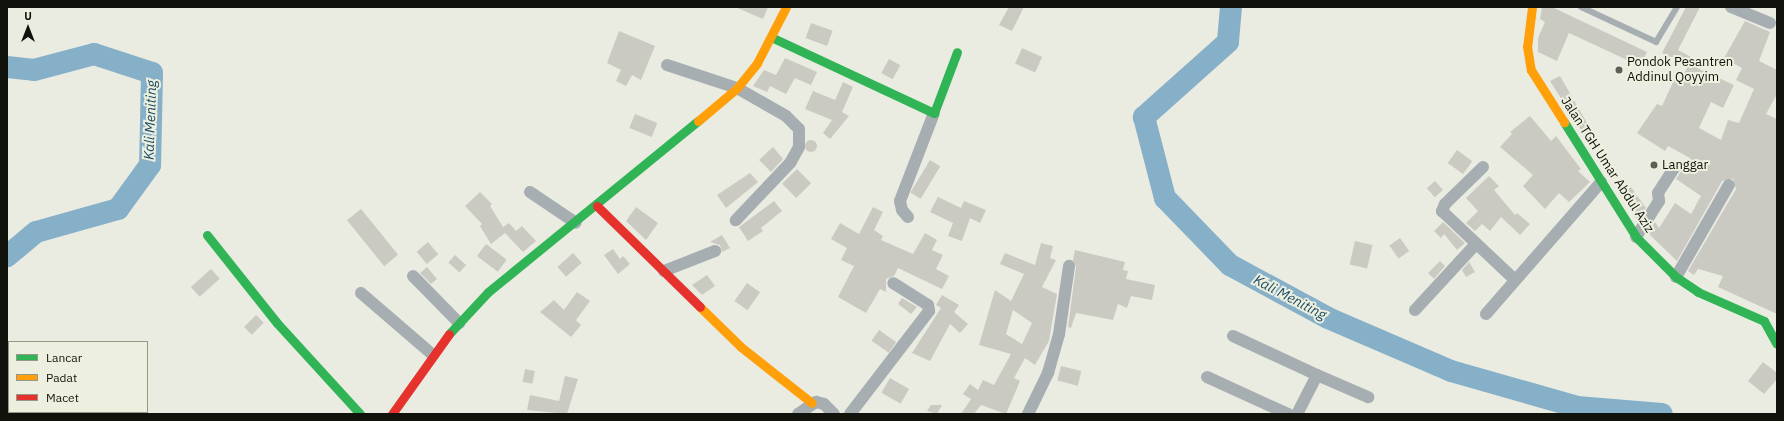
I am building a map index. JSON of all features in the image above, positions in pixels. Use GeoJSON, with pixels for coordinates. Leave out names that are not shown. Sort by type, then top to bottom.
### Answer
{"type":"FeatureCollection","features":[{"type":"Feature","properties":{"kind":"street"},"geometry":{"type":"LineString","coordinates":[[392,414],[433,355],[459,323],[488,292],[597,206],[737,88],[771,37],[786,7]]}},
{"type":"Feature","properties":{"kind":"street","name":"Jalan TGH Umar Abdul Aziz"},"geometry":{"type":"LineString","coordinates":[[1532,7],[1528,46],[1531,70],[1636,237],[1676,276],[1707,297],[1760,318],[1777,344]]}},
{"type":"Feature","properties":{"kind":"street"},"geometry":{"type":"LineString","coordinates":[[1732,7],[1770,23]]}},
{"type":"Feature","properties":{"kind":"street"},"geometry":{"type":"LineString","coordinates":[[771,37],[934,113]]}},
{"type":"Feature","properties":{"kind":"street"},"geometry":{"type":"LineString","coordinates":[[908,217],[902,210],[900,201],[957,52]]}},
{"type":"Feature","properties":{"kind":"street"},"geometry":{"type":"LineString","coordinates":[[667,65],[737,88],[796,124],[801,138],[790,162],[736,220]]}},
{"type":"Feature","properties":{"kind":"street"},"geometry":{"type":"LineString","coordinates":[[1483,167],[1445,204],[1442,211],[1475,245],[1515,280]]}},
{"type":"Feature","properties":{"kind":"street"},"geometry":{"type":"LineString","coordinates":[[1636,237],[1659,201],[1658,193],[1674,168]]}},
{"type":"Feature","properties":{"kind":"street"},"geometry":{"type":"LineString","coordinates":[[1486,314],[1601,182]]}},
{"type":"Feature","properties":{"kind":"street"},"geometry":{"type":"LineString","coordinates":[[1676,276],[1730,185]]}},
{"type":"Feature","properties":{"kind":"street"},"geometry":{"type":"LineString","coordinates":[[530,192],[576,223]]}},
{"type":"Feature","properties":{"kind":"street"},"geometry":{"type":"LineString","coordinates":[[597,206],[741,347],[812,403]]}},
{"type":"Feature","properties":{"kind":"street"},"geometry":{"type":"LineString","coordinates":[[207,235],[277,323],[360,414]]}},
{"type":"Feature","properties":{"kind":"street"},"geometry":{"type":"LineString","coordinates":[[1415,310],[1475,245]]}},
{"type":"Feature","properties":{"kind":"street"},"geometry":{"type":"LineString","coordinates":[[664,271],[715,251]]}},
{"type":"Feature","properties":{"kind":"street"},"geometry":{"type":"LineString","coordinates":[[1028,414],[1048,373],[1059,334],[1070,266]]}},
{"type":"Feature","properties":{"kind":"street"},"geometry":{"type":"LineString","coordinates":[[413,276],[459,323]]}},
{"type":"Feature","properties":{"kind":"street"},"geometry":{"type":"LineString","coordinates":[[850,414],[929,311],[928,305],[893,283]]}},
{"type":"Feature","properties":{"kind":"street"},"geometry":{"type":"LineString","coordinates":[[361,293],[433,355]]}},
{"type":"Feature","properties":{"kind":"street"},"geometry":{"type":"LineString","coordinates":[[1233,336],[1368,397]]}},
{"type":"Feature","properties":{"kind":"street"},"geometry":{"type":"LineString","coordinates":[[1297,414],[1317,375]]}},
{"type":"Feature","properties":{"kind":"street"},"geometry":{"type":"LineString","coordinates":[[1207,377],[1288,414]]}},
{"type":"Feature","properties":{"kind":"street"},"geometry":{"type":"LineString","coordinates":[[798,414],[812,403],[820,402],[834,414]]}},
{"type":"Feature","properties":{"kind":"lane"},"geometry":{"type":"LineString","coordinates":[[1581,7],[1656,42],[1677,7]]}},
{"type":"Feature","properties":{"kind":"building"},"geometry":{"type":"Polygon","coordinates":[[[735,7],[768,7],[763,19],[735,7]]]}},
{"type":"Feature","properties":{"kind":"building"},"geometry":{"type":"Polygon","coordinates":[[[1009,7],[1024,7],[1012,31],[999,25],[1009,7]]]}},
{"type":"Feature","properties":{"kind":"building"},"geometry":{"type":"Polygon","coordinates":[[[1542,7],[1552,7],[1647,52],[1640,66],[1569,33],[1557,61],[1538,52],[1538,38],[1545,22],[1540,19],[1542,7]]]}},
{"type":"Feature","properties":{"kind":"building"},"geometry":{"type":"Polygon","coordinates":[[[1686,7],[1700,7],[1678,50],[1700,62],[1697,68],[1734,85],[1723,108],[1711,102],[1699,128],[1721,140],[1728,120],[1739,123],[1754,89],[1736,80],[1742,68],[1724,58],[1745,21],[1770,32],[1759,61],[1777,70],[1777,94],[1766,114],[1777,119],[1777,314],[1718,287],[1723,276],[1698,269],[1694,275],[1688,271],[1736,189],[1733,179],[1722,181],[1677,261],[1648,233],[1655,222],[1659,228],[1675,203],[1691,214],[1701,196],[1676,179],[1690,158],[1668,146],[1665,151],[1637,133],[1657,104],[1662,106],[1674,80],[1679,83],[1688,66],[1662,53],[1686,7]]]}},
{"type":"Feature","properties":{"kind":"building"},"geometry":{"type":"Polygon","coordinates":[[[811,23],[833,31],[827,46],[806,38],[811,23]]]}},
{"type":"Feature","properties":{"kind":"building"},"geometry":{"type":"Polygon","coordinates":[[[619,31],[655,46],[641,80],[632,75],[626,86],[616,81],[621,70],[607,63],[619,31]]]}},
{"type":"Feature","properties":{"kind":"building"},"geometry":{"type":"Polygon","coordinates":[[[1022,48],[1042,57],[1035,72],[1015,64],[1022,48]]]}},
{"type":"Feature","properties":{"kind":"building"},"geometry":{"type":"Polygon","coordinates":[[[785,58],[817,72],[811,85],[795,78],[786,94],[770,86],[767,92],[753,86],[764,70],[776,75],[785,58]]]}},
{"type":"Feature","properties":{"kind":"building"},"geometry":{"type":"Polygon","coordinates":[[[889,59],[900,65],[893,79],[881,73],[889,59]]]}},
{"type":"Feature","properties":{"kind":"building"},"geometry":{"type":"Polygon","coordinates":[[[1560,76],[1595,137],[1588,141],[1550,81],[1560,76]]]}},
{"type":"Feature","properties":{"kind":"building"},"geometry":{"type":"Polygon","coordinates":[[[843,82],[853,87],[842,112],[849,116],[830,139],[823,133],[832,120],[805,109],[813,91],[835,100],[843,82]]]}},
{"type":"Feature","properties":{"kind":"building"},"geometry":{"type":"Polygon","coordinates":[[[635,114],[657,123],[652,137],[629,128],[635,114]]]}},
{"type":"Feature","properties":{"kind":"building"},"geometry":{"type":"Polygon","coordinates":[[[1530,116],[1551,141],[1556,136],[1581,169],[1578,171],[1590,182],[1569,202],[1559,193],[1545,209],[1523,186],[1533,175],[1500,147],[1512,134],[1510,132],[1530,116]]]}},
{"type":"Feature","properties":{"kind":"building"},"geometry":{"type":"Polygon","coordinates":[[[809,140],[813,140],[817,146],[813,152],[809,152],[805,148],[805,144],[809,140]]]}},
{"type":"Feature","properties":{"kind":"building"},"geometry":{"type":"Polygon","coordinates":[[[773,147],[783,159],[771,172],[759,160],[773,147]]]}},
{"type":"Feature","properties":{"kind":"building"},"geometry":{"type":"Polygon","coordinates":[[[1457,150],[1472,161],[1463,174],[1448,163],[1457,150]]]}},
{"type":"Feature","properties":{"kind":"building"},"geometry":{"type":"Polygon","coordinates":[[[930,160],[940,166],[921,199],[910,193],[930,160]]]}},
{"type":"Feature","properties":{"kind":"building"},"geometry":{"type":"Polygon","coordinates":[[[797,169],[811,183],[796,198],[782,184],[797,169]]]}},
{"type":"Feature","properties":{"kind":"building"},"geometry":{"type":"Polygon","coordinates":[[[750,173],[758,182],[726,208],[717,195],[750,173]]]}},
{"type":"Feature","properties":{"kind":"building"},"geometry":{"type":"Polygon","coordinates":[[[1489,176],[1499,186],[1494,190],[1515,215],[1517,213],[1530,224],[1520,235],[1501,217],[1490,231],[1482,224],[1475,231],[1466,223],[1478,211],[1466,198],[1489,176]]]}},
{"type":"Feature","properties":{"kind":"building"},"geometry":{"type":"Polygon","coordinates":[[[1435,181],[1443,190],[1435,197],[1427,188],[1435,181]]]}},
{"type":"Feature","properties":{"kind":"building"},"geometry":{"type":"Polygon","coordinates":[[[1631,187],[1646,208],[1638,221],[1621,194],[1631,187]]]}},
{"type":"Feature","properties":{"kind":"building"},"geometry":{"type":"Polygon","coordinates":[[[480,192],[492,204],[490,206],[503,227],[509,223],[516,231],[522,226],[536,241],[523,252],[505,233],[491,244],[480,226],[482,224],[465,206],[480,192]]]}},
{"type":"Feature","properties":{"kind":"building"},"geometry":{"type":"Polygon","coordinates":[[[938,197],[961,208],[964,201],[986,210],[980,223],[970,218],[962,241],[948,236],[953,223],[930,212],[938,197]]]}},
{"type":"Feature","properties":{"kind":"building"},"geometry":{"type":"Polygon","coordinates":[[[774,201],[782,211],[761,228],[763,231],[748,241],[739,227],[774,201]]]}},
{"type":"Feature","properties":{"kind":"building"},"geometry":{"type":"Polygon","coordinates":[[[636,207],[658,223],[646,240],[626,221],[636,207]]]}},
{"type":"Feature","properties":{"kind":"building"},"geometry":{"type":"Polygon","coordinates":[[[873,207],[883,212],[874,230],[883,236],[881,240],[913,254],[925,233],[937,240],[932,250],[943,255],[936,269],[949,276],[942,289],[898,268],[894,276],[886,279],[886,292],[880,289],[866,313],[838,297],[854,266],[841,260],[847,248],[831,239],[840,223],[859,234],[873,207]]]}},
{"type":"Feature","properties":{"kind":"building"},"geometry":{"type":"Polygon","coordinates":[[[361,209],[398,255],[384,266],[347,220],[361,209]]]}},
{"type":"Feature","properties":{"kind":"building"},"geometry":{"type":"Polygon","coordinates":[[[1443,222],[1465,243],[1457,250],[1444,234],[1441,238],[1434,231],[1443,222]]]}},
{"type":"Feature","properties":{"kind":"building"},"geometry":{"type":"Polygon","coordinates":[[[722,235],[730,248],[722,252],[720,245],[710,242],[722,235]]]}},
{"type":"Feature","properties":{"kind":"building"},"geometry":{"type":"Polygon","coordinates":[[[1400,238],[1409,251],[1399,259],[1389,245],[1400,238]]]}},
{"type":"Feature","properties":{"kind":"building"},"geometry":{"type":"Polygon","coordinates":[[[1355,241],[1373,245],[1367,268],[1350,264],[1355,241]]]}},
{"type":"Feature","properties":{"kind":"building"},"geometry":{"type":"Polygon","coordinates":[[[428,242],[438,254],[427,264],[417,252],[428,242]]]}},
{"type":"Feature","properties":{"kind":"building"},"geometry":{"type":"Polygon","coordinates":[[[1041,243],[1053,246],[1050,258],[1056,260],[1042,287],[1057,294],[1049,341],[1035,365],[1025,358],[1014,378],[1020,381],[1006,414],[981,405],[974,414],[961,414],[971,399],[963,394],[970,384],[978,390],[983,380],[994,385],[1011,354],[979,345],[995,290],[1011,301],[1024,274],[1000,264],[1005,253],[1035,265],[1041,243]],[[1013,310],[1006,334],[1022,344],[1032,323],[1013,310]]]}},
{"type":"Feature","properties":{"kind":"building"},"geometry":{"type":"Polygon","coordinates":[[[486,244],[507,260],[498,272],[477,256],[486,244]]]}},
{"type":"Feature","properties":{"kind":"building"},"geometry":{"type":"Polygon","coordinates":[[[613,249],[620,259],[623,256],[630,264],[618,274],[604,255],[613,249]]]}},
{"type":"Feature","properties":{"kind":"building"},"geometry":{"type":"Polygon","coordinates":[[[1075,250],[1125,262],[1123,270],[1128,271],[1126,279],[1155,285],[1152,300],[1131,296],[1127,308],[1118,304],[1113,320],[1076,313],[1071,328],[1068,327],[1076,267],[1073,260],[1075,250]]]}},
{"type":"Feature","properties":{"kind":"building"},"geometry":{"type":"Polygon","coordinates":[[[573,253],[582,263],[566,277],[557,267],[573,253]]]}},
{"type":"Feature","properties":{"kind":"building"},"geometry":{"type":"Polygon","coordinates":[[[455,255],[466,265],[459,272],[448,262],[455,255]]]}},
{"type":"Feature","properties":{"kind":"building"},"geometry":{"type":"Polygon","coordinates":[[[1440,261],[1445,266],[1434,279],[1428,273],[1440,261]]]}},
{"type":"Feature","properties":{"kind":"building"},"geometry":{"type":"Polygon","coordinates":[[[1469,262],[1475,272],[1466,277],[1462,270],[1469,262]]]}},
{"type":"Feature","properties":{"kind":"building"},"geometry":{"type":"Polygon","coordinates":[[[427,267],[437,279],[431,284],[420,273],[427,267]]]}},
{"type":"Feature","properties":{"kind":"building"},"geometry":{"type":"Polygon","coordinates":[[[211,269],[220,279],[200,297],[191,287],[211,269]]]}},
{"type":"Feature","properties":{"kind":"building"},"geometry":{"type":"Polygon","coordinates":[[[707,275],[715,286],[702,295],[692,285],[707,275]]]}},
{"type":"Feature","properties":{"kind":"building"},"geometry":{"type":"Polygon","coordinates":[[[747,283],[760,292],[747,310],[734,301],[747,283]]]}},
{"type":"Feature","properties":{"kind":"building"},"geometry":{"type":"Polygon","coordinates":[[[577,292],[590,301],[576,320],[581,325],[571,337],[540,312],[554,300],[564,310],[577,292]]]}},
{"type":"Feature","properties":{"kind":"building"},"geometry":{"type":"Polygon","coordinates":[[[942,295],[959,305],[954,312],[968,324],[960,333],[950,324],[930,361],[912,353],[941,308],[936,305],[942,295]]]}},
{"type":"Feature","properties":{"kind":"building"},"geometry":{"type":"Polygon","coordinates":[[[902,298],[917,307],[911,314],[898,304],[902,298]]]}},
{"type":"Feature","properties":{"kind":"building"},"geometry":{"type":"Polygon","coordinates":[[[256,315],[264,323],[252,335],[244,327],[256,315]]]}},
{"type":"Feature","properties":{"kind":"building"},"geometry":{"type":"Polygon","coordinates":[[[879,330],[896,342],[889,353],[872,341],[879,330]]]}},
{"type":"Feature","properties":{"kind":"building"},"geometry":{"type":"Polygon","coordinates":[[[1763,362],[1777,373],[1777,379],[1764,394],[1748,381],[1763,362]]]}},
{"type":"Feature","properties":{"kind":"building"},"geometry":{"type":"Polygon","coordinates":[[[1061,366],[1081,371],[1078,386],[1057,381],[1061,366]]]}},
{"type":"Feature","properties":{"kind":"building"},"geometry":{"type":"Polygon","coordinates":[[[525,369],[535,371],[532,384],[523,382],[525,369]]]}},
{"type":"Feature","properties":{"kind":"building"},"geometry":{"type":"Polygon","coordinates":[[[565,376],[578,379],[567,414],[527,410],[530,395],[559,401],[565,376]]]}},
{"type":"Feature","properties":{"kind":"building"},"geometry":{"type":"Polygon","coordinates":[[[890,378],[909,389],[901,404],[882,393],[890,378]]]}},
{"type":"Feature","properties":{"kind":"building"},"geometry":{"type":"Polygon","coordinates":[[[931,405],[942,405],[937,414],[927,411],[931,405]]]}},
{"type":"Feature","properties":{"kind":"waterway","name":"Kali Meniting"},"geometry":{"type":"LineString","coordinates":[[1231,7],[1228,42],[1144,117],[1165,198],[1230,265],[1328,318],[1451,371],[1577,407],[1662,414]]}},
{"type":"Feature","properties":{"kind":"waterway","name":"Kali Meniting"},"geometry":{"type":"LineString","coordinates":[[7,67],[34,70],[94,54],[152,73],[150,165],[118,209],[36,232],[7,256]]}},
{"type":"Feature","properties":{"kind":"traffic: fast"},"geometry":{"type":"LineString","coordinates":[[771,37],[934,113],[957,52]]}},
{"type":"Feature","properties":{"kind":"traffic: fast"},"geometry":{"type":"LineString","coordinates":[[449,334],[488,292],[698,121]]}},
{"type":"Feature","properties":{"kind":"traffic: fast"},"geometry":{"type":"LineString","coordinates":[[1564,122],[1636,237],[1676,277],[1698,292],[1764,321],[1777,344]]}},
{"type":"Feature","properties":{"kind":"traffic: fast"},"geometry":{"type":"LineString","coordinates":[[207,235],[277,323],[360,414]]}},
{"type":"Feature","properties":{"kind":"traffic: slow"},"geometry":{"type":"LineString","coordinates":[[698,121],[737,88],[757,63],[786,7]]}},
{"type":"Feature","properties":{"kind":"traffic: slow"},"geometry":{"type":"LineString","coordinates":[[1532,7],[1527,46],[1531,70],[1564,122]]}},
{"type":"Feature","properties":{"kind":"traffic: slow"},"geometry":{"type":"LineString","coordinates":[[700,307],[741,347],[812,403]]}},
{"type":"Feature","properties":{"kind":"traffic: jam"},"geometry":{"type":"LineString","coordinates":[[597,206],[700,307]]}},
{"type":"Feature","properties":{"kind":"traffic: jam"},"geometry":{"type":"LineString","coordinates":[[392,414],[449,334]]}},
{"type":"Feature","properties":{"kind":"place","name":"Pondok Pesantren Addinul Qoyyim"},"geometry":{"type":"Point","coordinates":[1619,70]}},
{"type":"Feature","properties":{"kind":"place","name":"Langgar"},"geometry":{"type":"Point","coordinates":[1654,165]}}]}
